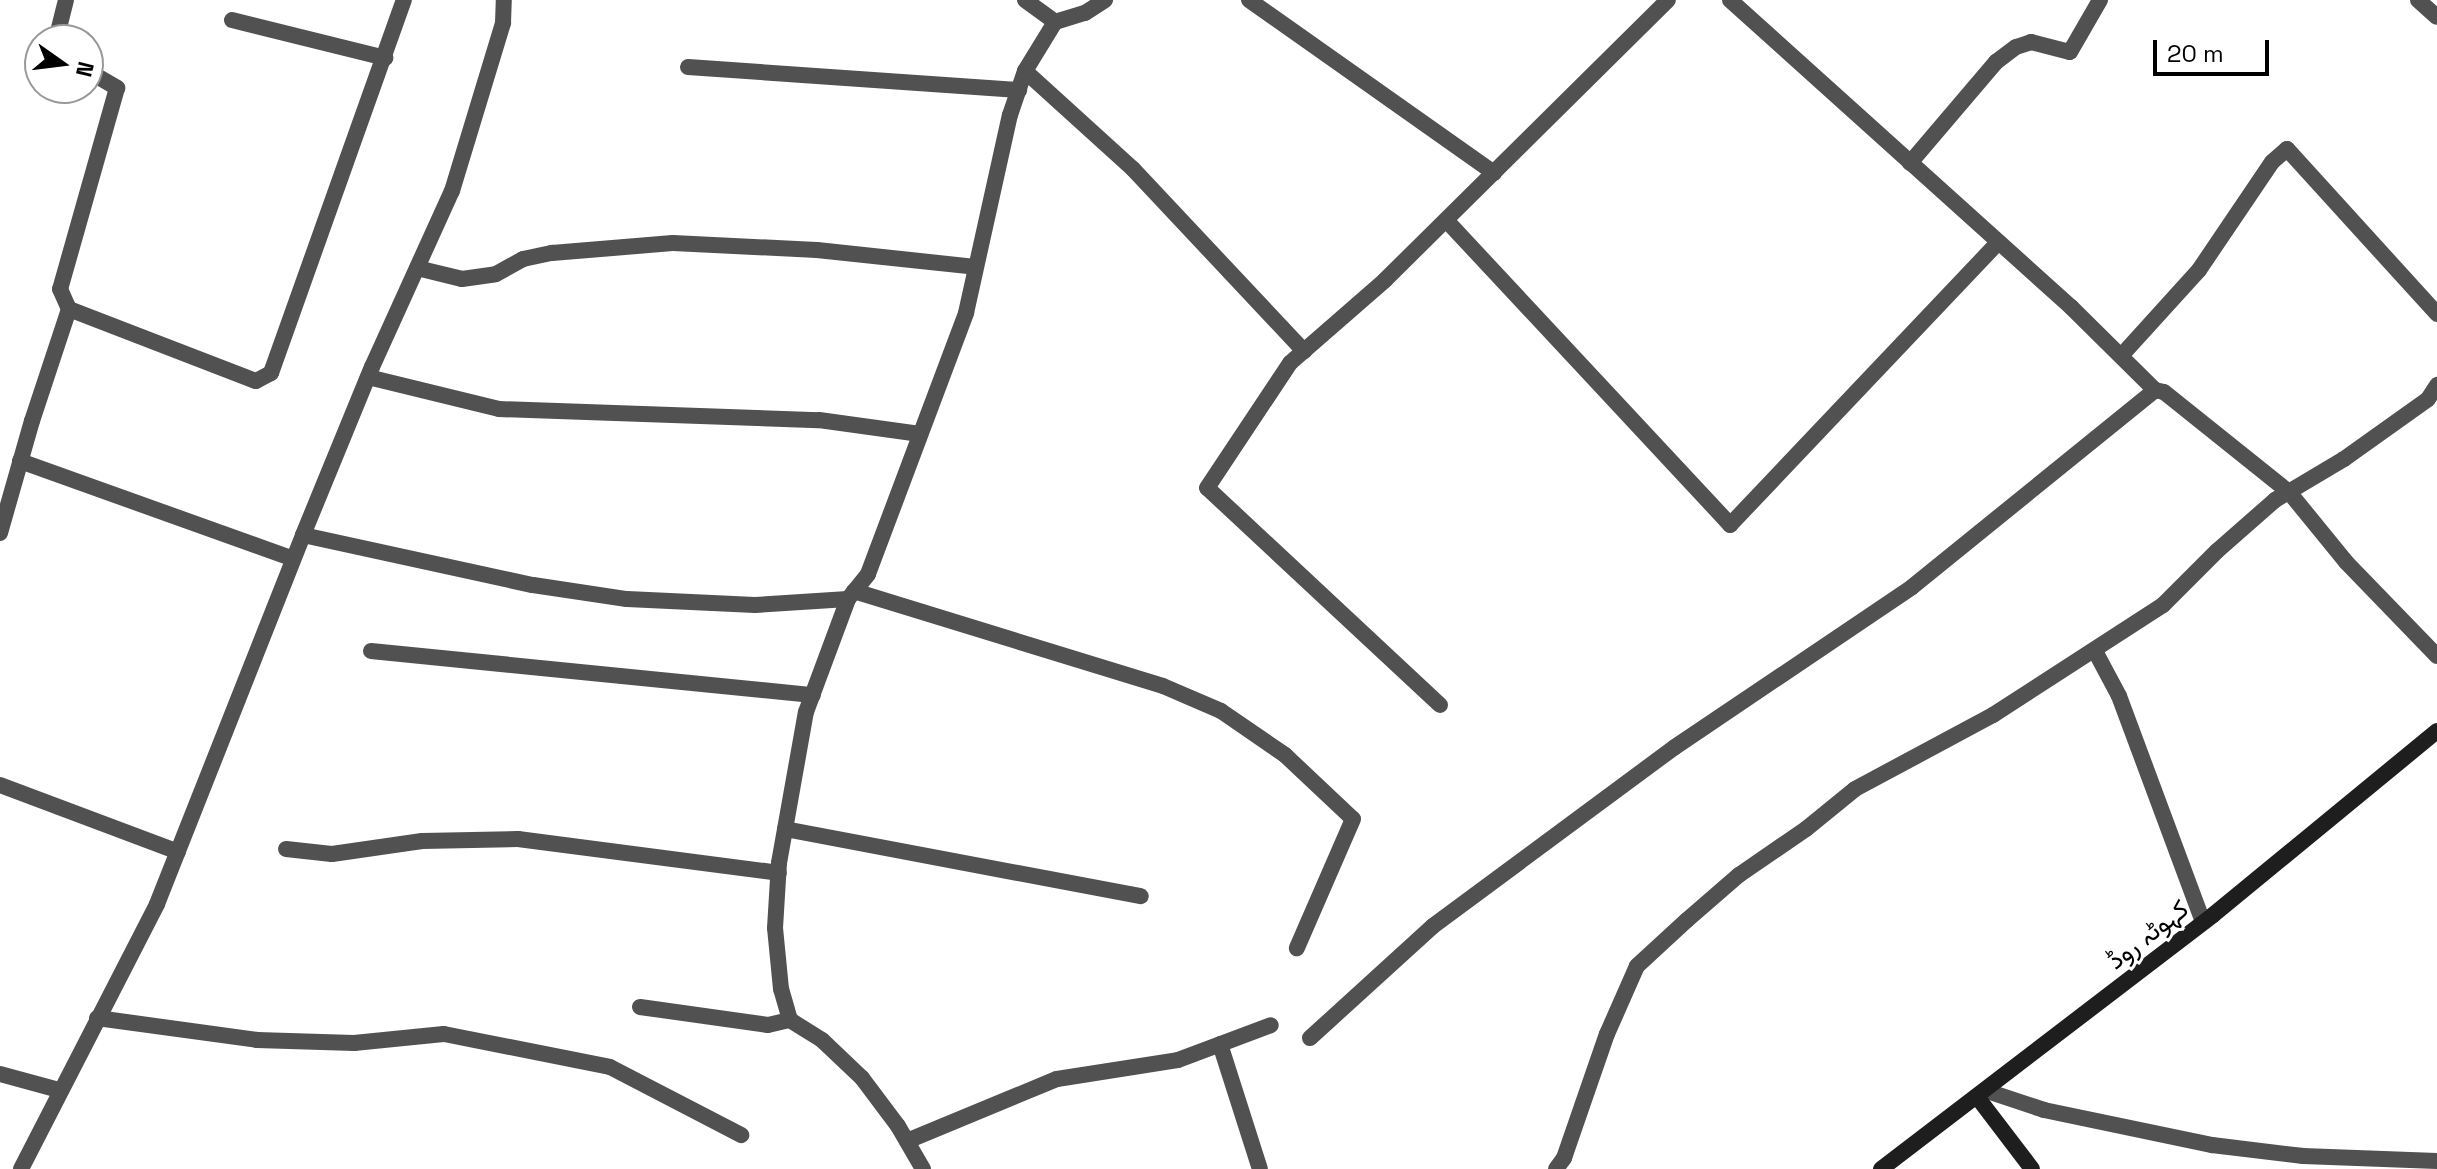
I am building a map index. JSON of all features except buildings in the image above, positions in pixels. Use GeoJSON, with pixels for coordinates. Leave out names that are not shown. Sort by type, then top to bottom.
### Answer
{"type":"FeatureCollection","features":[{"type":"Feature","properties":{"kind":"main road","name":"کہوٹہ روڈ"},"geometry":{"type":"LineString","coordinates":[[1881,1169],[2203,922],[2437,731]]}},
{"type":"Feature","properties":{"kind":"main road"},"geometry":{"type":"LineString","coordinates":[[1982,1094],[2032,1169]]}},
{"type":"Feature","properties":{"kind":"street"},"geometry":{"type":"LineString","coordinates":[[60,24],[66,0]]}},
{"type":"Feature","properties":{"kind":"street"},"geometry":{"type":"LineString","coordinates":[[69,309],[256,381],[271,373],[404,0]]}},
{"type":"Feature","properties":{"kind":"street"},"geometry":{"type":"LineString","coordinates":[[21,1169],[157,904],[368,377],[452,191],[503,23],[504,0]]}},
{"type":"Feature","properties":{"kind":"street"},"geometry":{"type":"LineString","coordinates":[[1025,0],[1055,22]]}},
{"type":"Feature","properties":{"kind":"street"},"geometry":{"type":"LineString","coordinates":[[923,1169],[862,1078],[822,1040],[790,1020],[781,989],[775,928],[785,829],[806,712],[851,595],[868,574],[966,313],[1025,71],[1055,22],[1085,13],[1105,0]]}},
{"type":"Feature","properties":{"kind":"street"},"geometry":{"type":"LineString","coordinates":[[1249,0],[1494,173]]}},
{"type":"Feature","properties":{"kind":"street"},"geometry":{"type":"LineString","coordinates":[[1440,705],[1207,488],[1290,363],[1385,280],[1668,0]]}},
{"type":"Feature","properties":{"kind":"street"},"geometry":{"type":"LineString","coordinates":[[1730,0],[1999,242],[2155,390],[2164,392],[2289,492],[2356,574],[2437,656]]}},
{"type":"Feature","properties":{"kind":"street"},"geometry":{"type":"LineString","coordinates":[[1910,163],[1996,62],[2016,47],[2031,42],[2070,52],[2100,0]]}},
{"type":"Feature","properties":{"kind":"street"},"geometry":{"type":"LineString","coordinates":[[2418,0],[2437,17]]}},
{"type":"Feature","properties":{"kind":"street"},"geometry":{"type":"LineString","coordinates":[[232,20],[385,58]]}},
{"type":"Feature","properties":{"kind":"street"},"geometry":{"type":"LineString","coordinates":[[688,67],[1019,90]]}},
{"type":"Feature","properties":{"kind":"street"},"geometry":{"type":"LineString","coordinates":[[1025,71],[1133,169],[1304,351]]}},
{"type":"Feature","properties":{"kind":"street"},"geometry":{"type":"LineString","coordinates":[[0,533],[69,309],[60,289],[117,88],[104,80]]}},
{"type":"Feature","properties":{"kind":"street"},"geometry":{"type":"LineString","coordinates":[[2121,356],[2199,270],[2272,162],[2287,149],[2437,314]]}},
{"type":"Feature","properties":{"kind":"street"},"geometry":{"type":"LineString","coordinates":[[1446,220],[1730,525],[1999,242]]}},
{"type":"Feature","properties":{"kind":"street"},"geometry":{"type":"LineString","coordinates":[[417,268],[462,279],[496,274],[523,259],[552,253],[673,243],[817,250],[975,267]]}},
{"type":"Feature","properties":{"kind":"street"},"geometry":{"type":"LineString","coordinates":[[368,377],[499,409],[819,420],[920,434]]}},
{"type":"Feature","properties":{"kind":"street"},"geometry":{"type":"LineString","coordinates":[[1556,1169],[1564,1158],[1607,1034],[1637,966],[1739,875],[1855,789],[1993,715],[2163,605],[2217,551],[2289,492],[2344,459],[2428,399],[2437,385]]}},
{"type":"Feature","properties":{"kind":"street"},"geometry":{"type":"LineString","coordinates":[[1310,1038],[1433,926],[1675,747],[1912,587],[2155,390]]}},
{"type":"Feature","properties":{"kind":"street"},"geometry":{"type":"LineString","coordinates":[[20,461],[293,559]]}},
{"type":"Feature","properties":{"kind":"street"},"geometry":{"type":"LineString","coordinates":[[303,535],[533,585],[627,599],[755,605],[851,595],[1163,686],[1221,711],[1285,755],[1353,819],[1297,948]]}},
{"type":"Feature","properties":{"kind":"street"},"geometry":{"type":"LineString","coordinates":[[371,651],[813,695]]}},
{"type":"Feature","properties":{"kind":"street"},"geometry":{"type":"LineString","coordinates":[[2095,651],[2119,696],[2203,922]]}},
{"type":"Feature","properties":{"kind":"street"},"geometry":{"type":"LineString","coordinates":[[0,785],[178,852]]}},
{"type":"Feature","properties":{"kind":"street"},"geometry":{"type":"LineString","coordinates":[[785,829],[1141,896]]}},
{"type":"Feature","properties":{"kind":"street"},"geometry":{"type":"LineString","coordinates":[[286,849],[332,854],[422,841],[518,839],[779,873]]}},
{"type":"Feature","properties":{"kind":"street"},"geometry":{"type":"LineString","coordinates":[[640,1007],[768,1025],[790,1020]]}},
{"type":"Feature","properties":{"kind":"street"},"geometry":{"type":"LineString","coordinates":[[97,1018],[257,1040],[354,1043],[444,1034],[610,1067],[741,1135]]}},
{"type":"Feature","properties":{"kind":"street"},"geometry":{"type":"LineString","coordinates":[[907,1141],[1057,1079],[1178,1060],[1271,1025]]}},
{"type":"Feature","properties":{"kind":"street"},"geometry":{"type":"LineString","coordinates":[[1220,1044],[1260,1169]]}},
{"type":"Feature","properties":{"kind":"street"},"geometry":{"type":"LineString","coordinates":[[0,1074],[59,1090]]}},
{"type":"Feature","properties":{"kind":"street"},"geometry":{"type":"LineString","coordinates":[[1982,1094],[2212,1145],[2303,1156],[2437,1161]]}}]}
